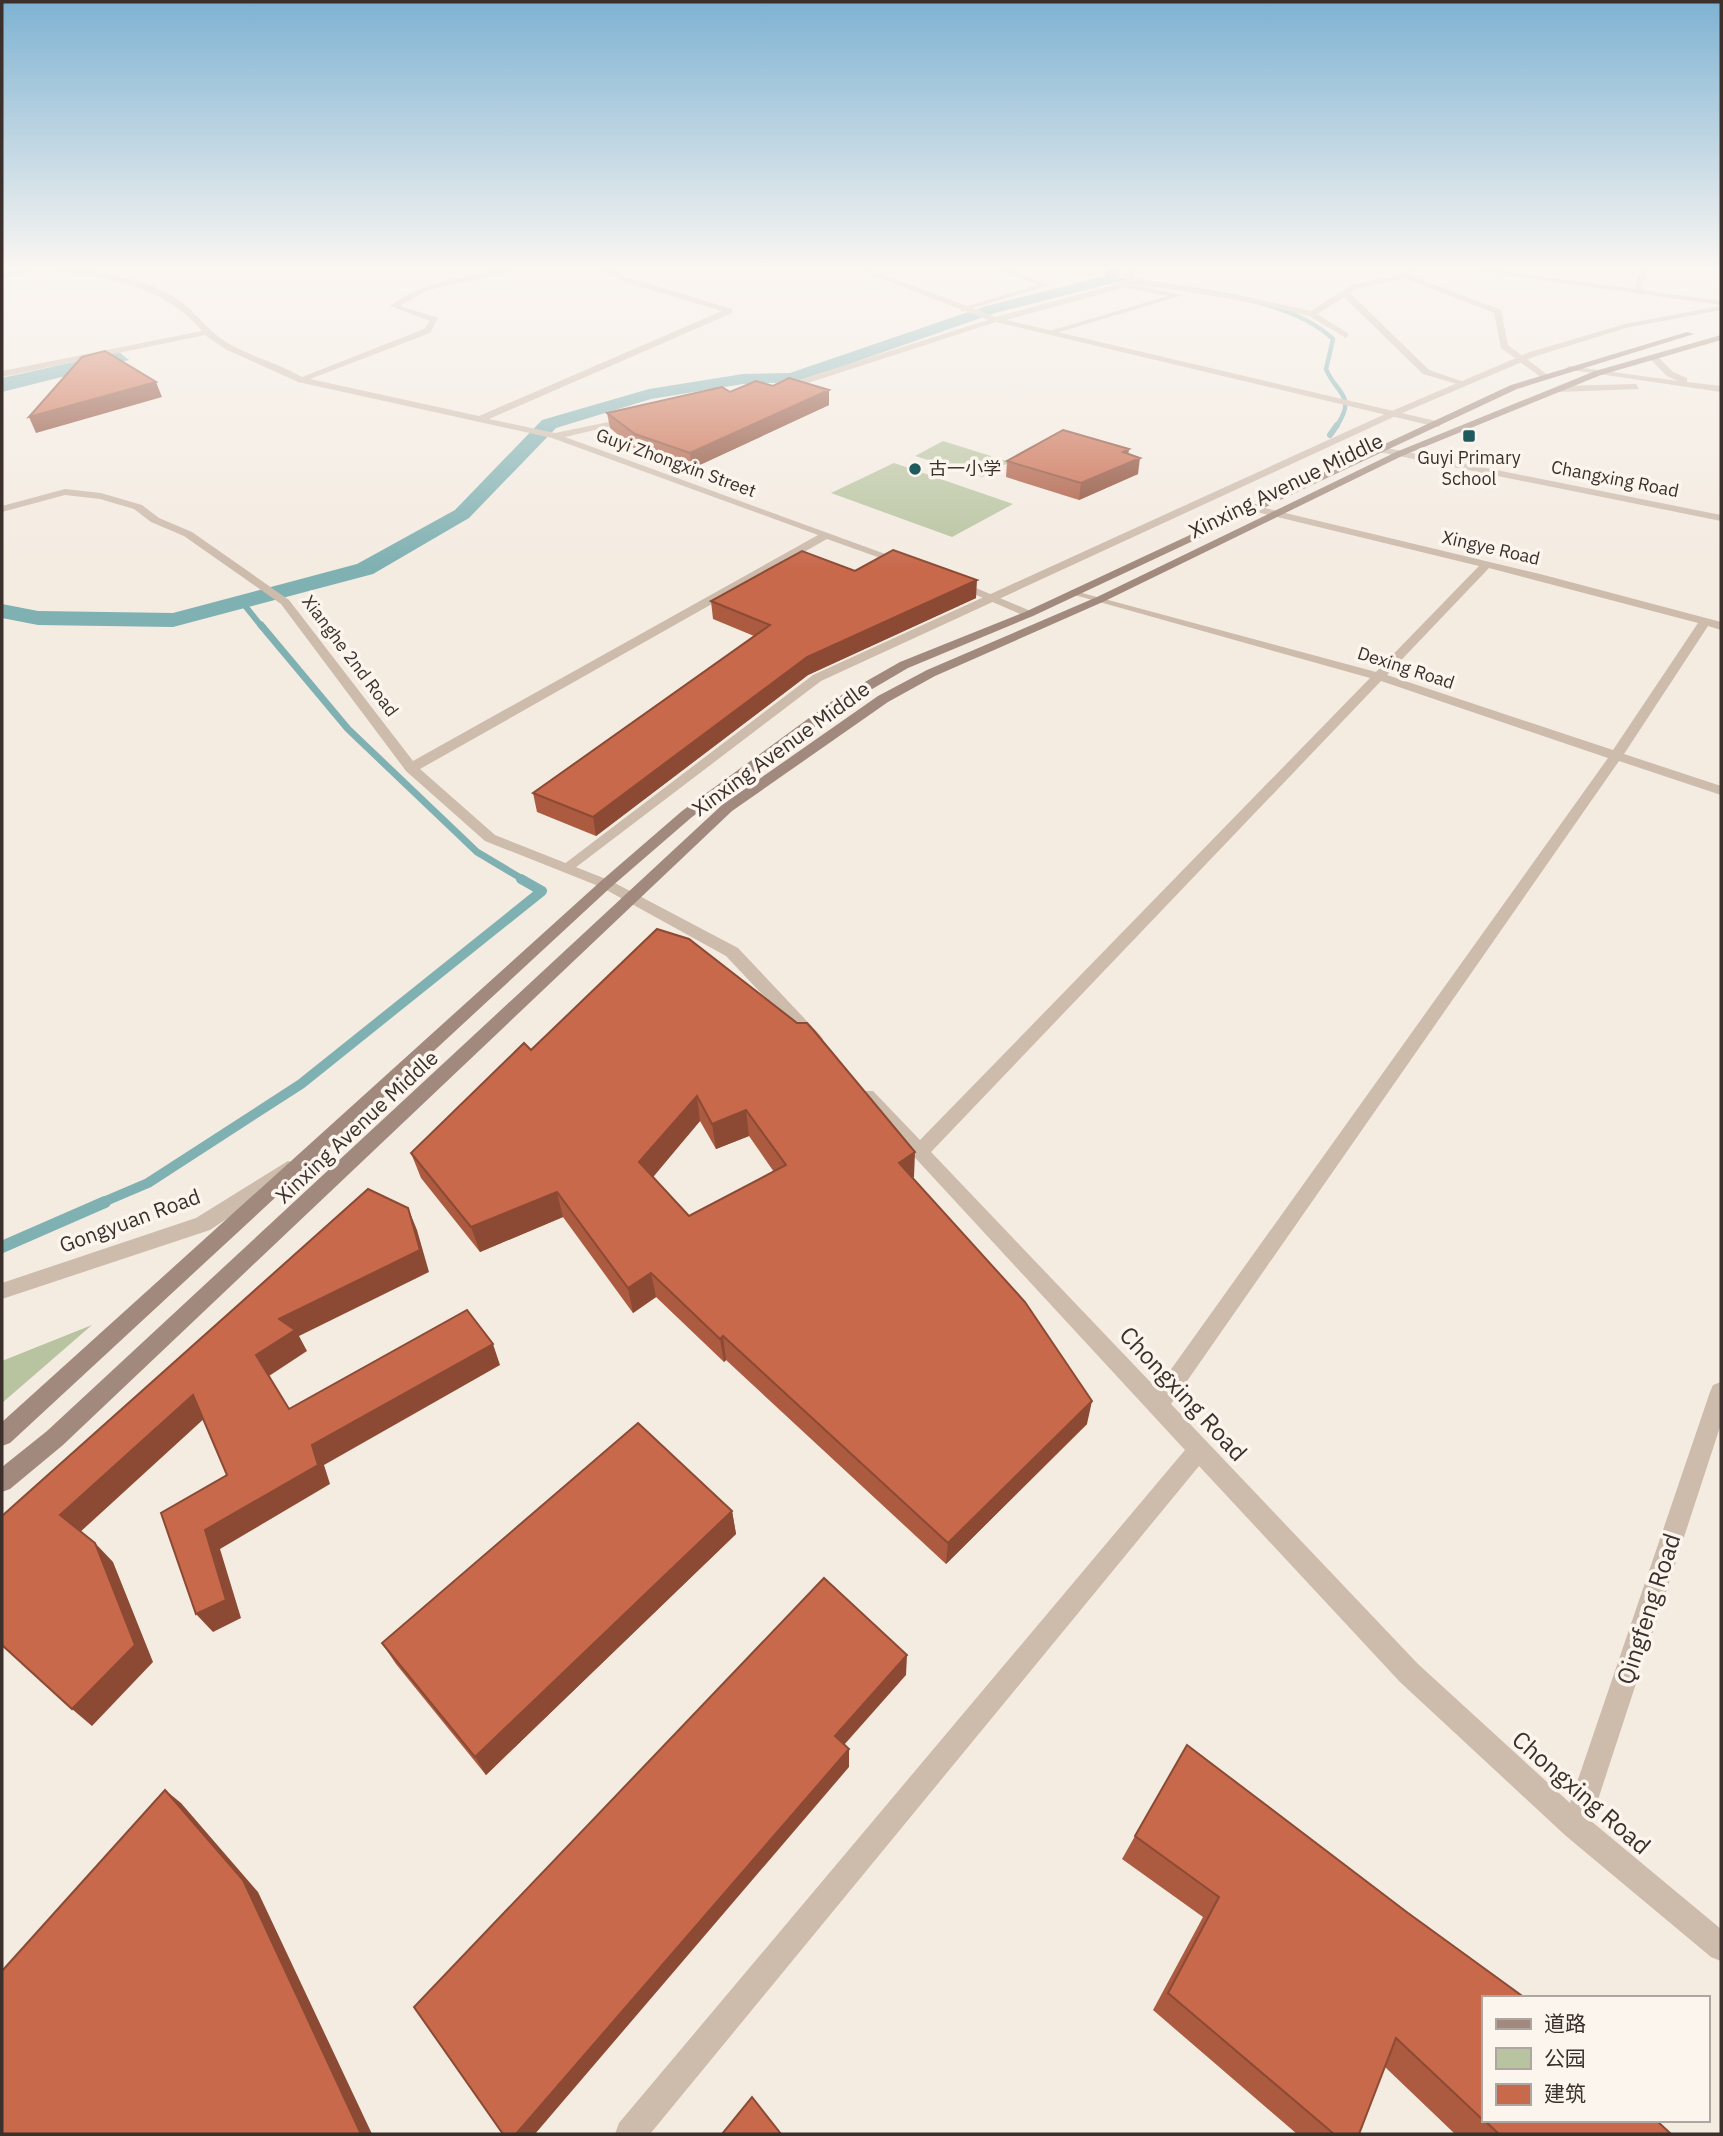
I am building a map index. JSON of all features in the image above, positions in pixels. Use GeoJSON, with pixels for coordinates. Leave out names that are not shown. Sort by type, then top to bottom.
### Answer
{"type":"FeatureCollection","features":[{"type":"Feature","properties":{"kind":"main road","name":"Xinxing Avenue Middle"},"geometry":{"type":"LineString","coordinates":[[2,1436],[303,1158],[606,884],[687,814],[840,702],[904,665],[1029,614],[1514,387],[1569,369]]}},
{"type":"Feature","properties":{"kind":"main road","name":"Xinxing Avenue Middle"},"geometry":{"type":"LineString","coordinates":[[2,1481],[55,1438],[727,808],[883,699],[930,673],[1101,599],[1399,454],[1613,369]]}},
{"type":"Feature","properties":{"kind":"street"},"geometry":{"type":"LineString","coordinates":[[2,374],[27,369]]}},
{"type":"Feature","properties":{"kind":"street","name":"Guyi Zhongxin Street"},"geometry":{"type":"LineString","coordinates":[[283,369],[301,380],[555,436],[913,567]]}},
{"type":"Feature","properties":{"kind":"street"},"geometry":{"type":"LineString","coordinates":[[301,380],[330,369]]}},
{"type":"Feature","properties":{"kind":"street"},"geometry":{"type":"LineString","coordinates":[[481,419],[597,369]]}},
{"type":"Feature","properties":{"kind":"street"},"geometry":{"type":"LineString","coordinates":[[774,385],[799,383],[844,369]]}},
{"type":"Feature","properties":{"kind":"street"},"geometry":{"type":"LineString","coordinates":[[1206,369],[1437,424]]}},
{"type":"Feature","properties":{"kind":"street"},"geometry":{"type":"LineString","coordinates":[[1423,369],[1461,384]]}},
{"type":"Feature","properties":{"kind":"street"},"geometry":{"type":"LineString","coordinates":[[566,869],[817,678],[990,597],[1498,369]]}},
{"type":"Feature","properties":{"kind":"street"},"geometry":{"type":"LineString","coordinates":[[1536,369],[1545,376]]}},
{"type":"Feature","properties":{"kind":"street"},"geometry":{"type":"LineString","coordinates":[[1569,369],[1721,389]]}},
{"type":"Feature","properties":{"kind":"street"},"geometry":{"type":"LineString","coordinates":[[1665,369],[1670,374],[1697,386]]}},
{"type":"Feature","properties":{"kind":"street"},"geometry":{"type":"LineString","coordinates":[[1559,388],[1697,386]]}},
{"type":"Feature","properties":{"kind":"street"},"geometry":{"type":"LineString","coordinates":[[555,436],[645,415]]}},
{"type":"Feature","properties":{"kind":"street","name":"Changxing Road"},"geometry":{"type":"LineString","coordinates":[[1377,449],[1721,518]]}},
{"type":"Feature","properties":{"kind":"street","name":"Xianghe 2nd Road"},"geometry":{"type":"LineString","coordinates":[[2,509],[65,492],[102,496],[138,507],[155,520],[188,534],[285,602],[411,768],[490,838],[606,884]]}},
{"type":"Feature","properties":{"kind":"street","name":"Xingye Road"},"geometry":{"type":"LineString","coordinates":[[1252,508],[1721,626]]}},
{"type":"Feature","properties":{"kind":"street"},"geometry":{"type":"LineString","coordinates":[[411,768],[826,535]]}},
{"type":"Feature","properties":{"kind":"street"},"geometry":{"type":"LineString","coordinates":[[920,1152],[1486,565]]}},
{"type":"Feature","properties":{"kind":"street"},"geometry":{"type":"LineString","coordinates":[[951,580],[1029,614]]}},
{"type":"Feature","properties":{"kind":"street","name":"Dexing Road"},"geometry":{"type":"LineString","coordinates":[[1075,592],[1380,677],[1721,791]]}},
{"type":"Feature","properties":{"kind":"street"},"geometry":{"type":"LineString","coordinates":[[1158,1405],[1616,756],[1705,621]]}},
{"type":"Feature","properties":{"kind":"street"},"geometry":{"type":"LineString","coordinates":[[606,884],[732,952],[826,1052]]}},
{"type":"Feature","properties":{"kind":"street","name":"Chongxing Road"},"geometry":{"type":"LineString","coordinates":[[854,1082],[1409,1673],[1576,1826],[1721,1947]]}},
{"type":"Feature","properties":{"kind":"street","name":"Gongyuan Road"},"geometry":{"type":"LineString","coordinates":[[2,1291],[203,1224],[303,1158]]}},
{"type":"Feature","properties":{"kind":"street","name":"Qingfeng Road"},"geometry":{"type":"LineString","coordinates":[[1576,1826],[1721,1392]]}},
{"type":"Feature","properties":{"kind":"street"},"geometry":{"type":"LineString","coordinates":[[630,2134],[1199,1449]]}},
{"type":"Feature","properties":{"kind":"green space"},"geometry":{"type":"Polygon","coordinates":[[[943,441],[1010,462],[982,477],[915,456],[943,441]]]}},
{"type":"Feature","properties":{"kind":"green space"},"geometry":{"type":"Polygon","coordinates":[[[894,463],[1013,504],[952,537],[831,493],[894,463]]]}},
{"type":"Feature","properties":{"kind":"green space"},"geometry":{"type":"Polygon","coordinates":[[[92,1325],[2,1403],[2,1361],[92,1325]]]}},
{"type":"Feature","properties":{"kind":"water"},"geometry":{"type":"Polygon","coordinates":[[[44,369],[95,369],[2,392],[2,378],[44,369]]]}},
{"type":"Feature","properties":{"kind":"building"},"geometry":{"type":"Polygon","coordinates":[[[72,369],[134,369],[156,382],[29,417],[72,369]]]}},
{"type":"Feature","properties":{"kind":"building"},"geometry":{"type":"Polygon","coordinates":[[[789,378],[829,390],[690,453],[635,434],[607,413],[722,387],[730,392],[756,381],[773,386],[789,378]]]}},
{"type":"Feature","properties":{"kind":"building"},"geometry":{"type":"Polygon","coordinates":[[[1063,430],[1129,449],[1123,452],[1140,458],[1081,483],[1007,461],[1063,430]]]}},
{"type":"Feature","properties":{"kind":"building"},"geometry":{"type":"Polygon","coordinates":[[[893,550],[977,580],[807,657],[593,817],[533,793],[770,625],[711,601],[802,551],[855,571],[893,550]]]}},
{"type":"Feature","properties":{"kind":"building"},"geometry":{"type":"Polygon","coordinates":[[[657,929],[689,939],[797,1023],[807,1023],[815,1032],[915,1152],[899,1163],[1025,1302],[1092,1401],[948,1543],[723,1336],[720,1339],[651,1273],[628,1288],[557,1192],[471,1227],[411,1153],[524,1043],[531,1050],[657,929]],[[697,1096],[639,1162],[689,1216],[786,1165],[746,1110],[712,1124],[697,1096]]]}},
{"type":"Feature","properties":{"kind":"building"},"geometry":{"type":"Polygon","coordinates":[[[368,1189],[408,1208],[420,1250],[279,1319],[295,1330],[256,1355],[289,1409],[467,1310],[493,1344],[312,1445],[318,1465],[205,1530],[226,1600],[196,1614],[161,1513],[227,1475],[193,1395],[60,1515],[95,1543],[135,1645],[72,1709],[2,1645],[2,1516],[368,1189]]]}},
{"type":"Feature","properties":{"kind":"building"},"geometry":{"type":"Polygon","coordinates":[[[638,1423],[732,1511],[475,1757],[382,1643],[638,1423]]]}},
{"type":"Feature","properties":{"kind":"building"},"geometry":{"type":"Polygon","coordinates":[[[824,1578],[907,1655],[835,1736],[849,1749],[516,2134],[503,2134],[414,2007],[824,1578]]]}},
{"type":"Feature","properties":{"kind":"building"},"geometry":{"type":"Polygon","coordinates":[[[1187,1745],[1522,1996],[1482,1996],[1482,2119],[1396,2038],[1359,2134],[1334,2134],[1168,1993],[1219,1897],[1135,1836],[1187,1745]]]}},
{"type":"Feature","properties":{"kind":"building"},"geometry":{"type":"Polygon","coordinates":[[[165,1790],[243,1880],[361,2134],[2,2134],[2,1971],[165,1790]]]}},
{"type":"Feature","properties":{"kind":"building"},"geometry":{"type":"Polygon","coordinates":[[[752,2097],[781,2134],[722,2134],[752,2097]]]}},
{"type":"Feature","properties":{"kind":"building"},"geometry":{"type":"Polygon","coordinates":[[[1486,2122],[1658,2122],[1671,2134],[1499,2134],[1486,2122]]]}},
{"type":"Feature","properties":{"kind":"waterway"},"geometry":{"type":"LineString","coordinates":[[2,611],[38,618],[173,620],[365,569],[462,514],[549,424],[649,394],[743,379],[792,378],[819,369]]}},
{"type":"Feature","properties":{"kind":"waterway"},"geometry":{"type":"LineString","coordinates":[[1326,369],[1345,401],[1345,408],[1336,427]]}},
{"type":"Feature","properties":{"kind":"waterway"},"geometry":{"type":"LineString","coordinates":[[1330,435],[1337,425]]}},
{"type":"Feature","properties":{"kind":"waterway"},"geometry":{"type":"LineString","coordinates":[[242,602],[262,627]]}},
{"type":"Feature","properties":{"kind":"waterway"},"geometry":{"type":"LineString","coordinates":[[261,625],[348,729],[477,852],[524,880]]}},
{"type":"Feature","properties":{"kind":"waterway"},"geometry":{"type":"LineString","coordinates":[[101,1203],[148,1183],[301,1084],[542,891],[521,879]]}},
{"type":"Feature","properties":{"kind":"waterway"},"geometry":{"type":"LineString","coordinates":[[2,1247],[105,1202]]}},
{"type":"Feature","properties":{"kind":"place","name":"Guyi Primary School"},"geometry":{"type":"Point","coordinates":[1469,436]}},
{"type":"Feature","properties":{"kind":"place","name":"古一小学"},"geometry":{"type":"Point","coordinates":[915,469]}}]}
